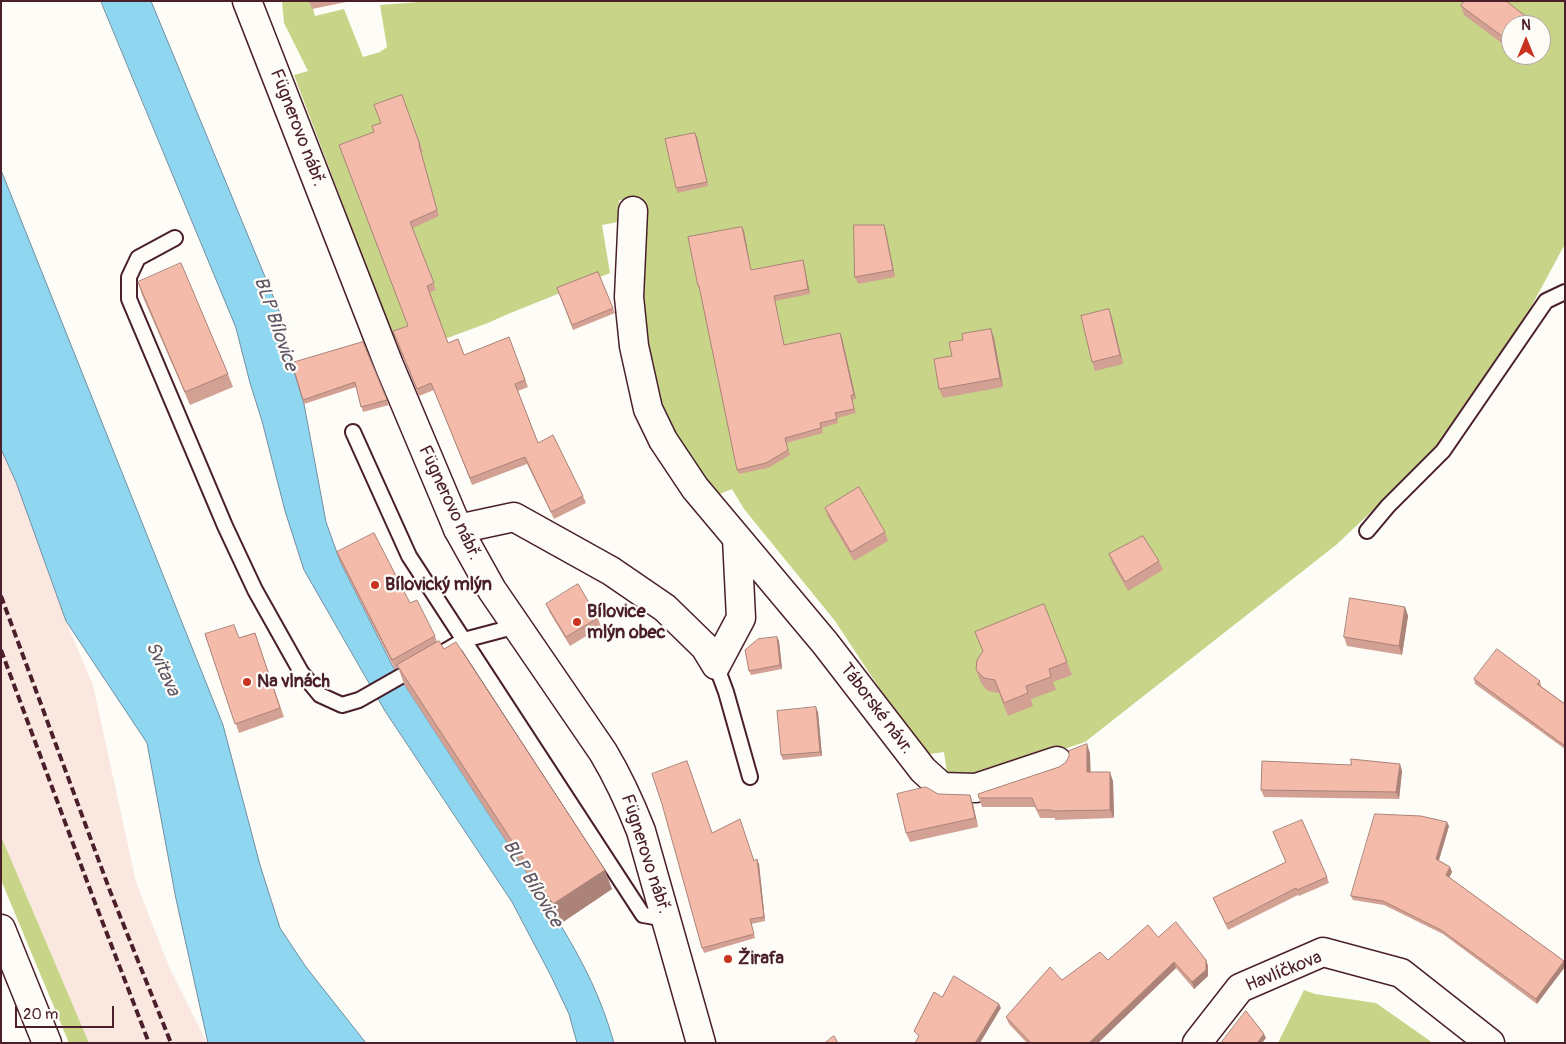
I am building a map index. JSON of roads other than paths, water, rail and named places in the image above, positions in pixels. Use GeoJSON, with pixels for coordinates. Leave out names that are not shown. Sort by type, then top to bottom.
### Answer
{"type":"FeatureCollection","features":[{"type":"Feature","properties":{"kind":"street","name":"Fügnerovo nábř."},"geometry":{"type":"LineString","coordinates":[[247,1],[389,365],[458,529],[492,590],[603,752],[618,777],[641,831],[701,1043]]}},
{"type":"Feature","properties":{"kind":"street","name":"Fügnerovo nábř."},"geometry":{"type":"LineString","coordinates":[[258,28],[259,1]]}},
{"type":"Feature","properties":{"kind":"street","name":"Táborské návr."},"geometry":{"type":"LineString","coordinates":[[633,211],[629,296],[634,346],[648,409],[663,440],[695,488],[826,643],[923,770],[942,787],[976,788],[1056,761]]}},
{"type":"Feature","properties":{"kind":"street"},"geometry":{"type":"LineString","coordinates":[[458,529],[514,517],[611,571],[665,608],[705,647],[716,665]]}},
{"type":"Feature","properties":{"kind":"street"},"geometry":{"type":"LineString","coordinates":[[716,665],[741,618],[737,538]]}},
{"type":"Feature","properties":{"kind":"street"},"geometry":{"type":"LineString","coordinates":[[1,929],[13,984],[47,1043]]}},
{"type":"Feature","properties":{"kind":"street","name":"Havlíčkova"},"geometry":{"type":"LineString","coordinates":[[1197,1043],[1240,988],[1323,952],[1401,973],[1490,1043]]}},
{"type":"Feature","properties":{"kind":"lane"},"geometry":{"type":"LineString","coordinates":[[175,238],[138,258],[129,277],[129,299],[232,542],[255,590],[301,672],[320,695],[342,705],[359,700],[464,640],[517,626]]}},
{"type":"Feature","properties":{"kind":"lane"},"geometry":{"type":"LineString","coordinates":[[1367,531],[1388,506],[1443,451],[1546,301],[1565,292]]}},
{"type":"Feature","properties":{"kind":"lane"},"geometry":{"type":"LineString","coordinates":[[353,432],[409,556],[643,915],[666,919]]}},
{"type":"Feature","properties":{"kind":"lane"},"geometry":{"type":"LineString","coordinates":[[716,665],[726,692],[750,777]]}},
{"type":"Feature","properties":{"kind":"water","name":"BLP Bílovice"},"geometry":{"type":"Polygon","coordinates":[[[101,1],[151,1],[280,313],[304,404],[326,522],[340,561],[393,667],[569,939],[598,996],[614,1043],[577,1043],[569,1014],[512,902],[385,711],[304,570],[285,511],[236,328],[101,1]]]}},
{"type":"Feature","properties":{"kind":"water","name":"Svitava"},"geometry":{"type":"Polygon","coordinates":[[[1,170],[223,725],[260,865],[280,928],[306,967],[366,1043],[208,1043],[176,899],[147,743],[66,621],[16,482],[1,449],[1,170]]]}},
{"type":"Feature","properties":{"kind":"railway"},"geometry":{"type":"LineString","coordinates":[[1,596],[110,891],[171,1043]]}},
{"type":"Feature","properties":{"kind":"railway"},"geometry":{"type":"LineString","coordinates":[[1,650],[149,1043]]}},
{"type":"Feature","properties":{"kind":"place","name":"Bílovický mlýn"},"geometry":{"type":"Point","coordinates":[375,585]}},
{"type":"Feature","properties":{"kind":"place","name":"Bílovice mlýn obec"},"geometry":{"type":"Point","coordinates":[577,622]}},
{"type":"Feature","properties":{"kind":"place","name":"Na vlnách"},"geometry":{"type":"Point","coordinates":[247,682]}},
{"type":"Feature","properties":{"kind":"place","name":"Žirafa"},"geometry":{"type":"Point","coordinates":[728,959]}}]}
